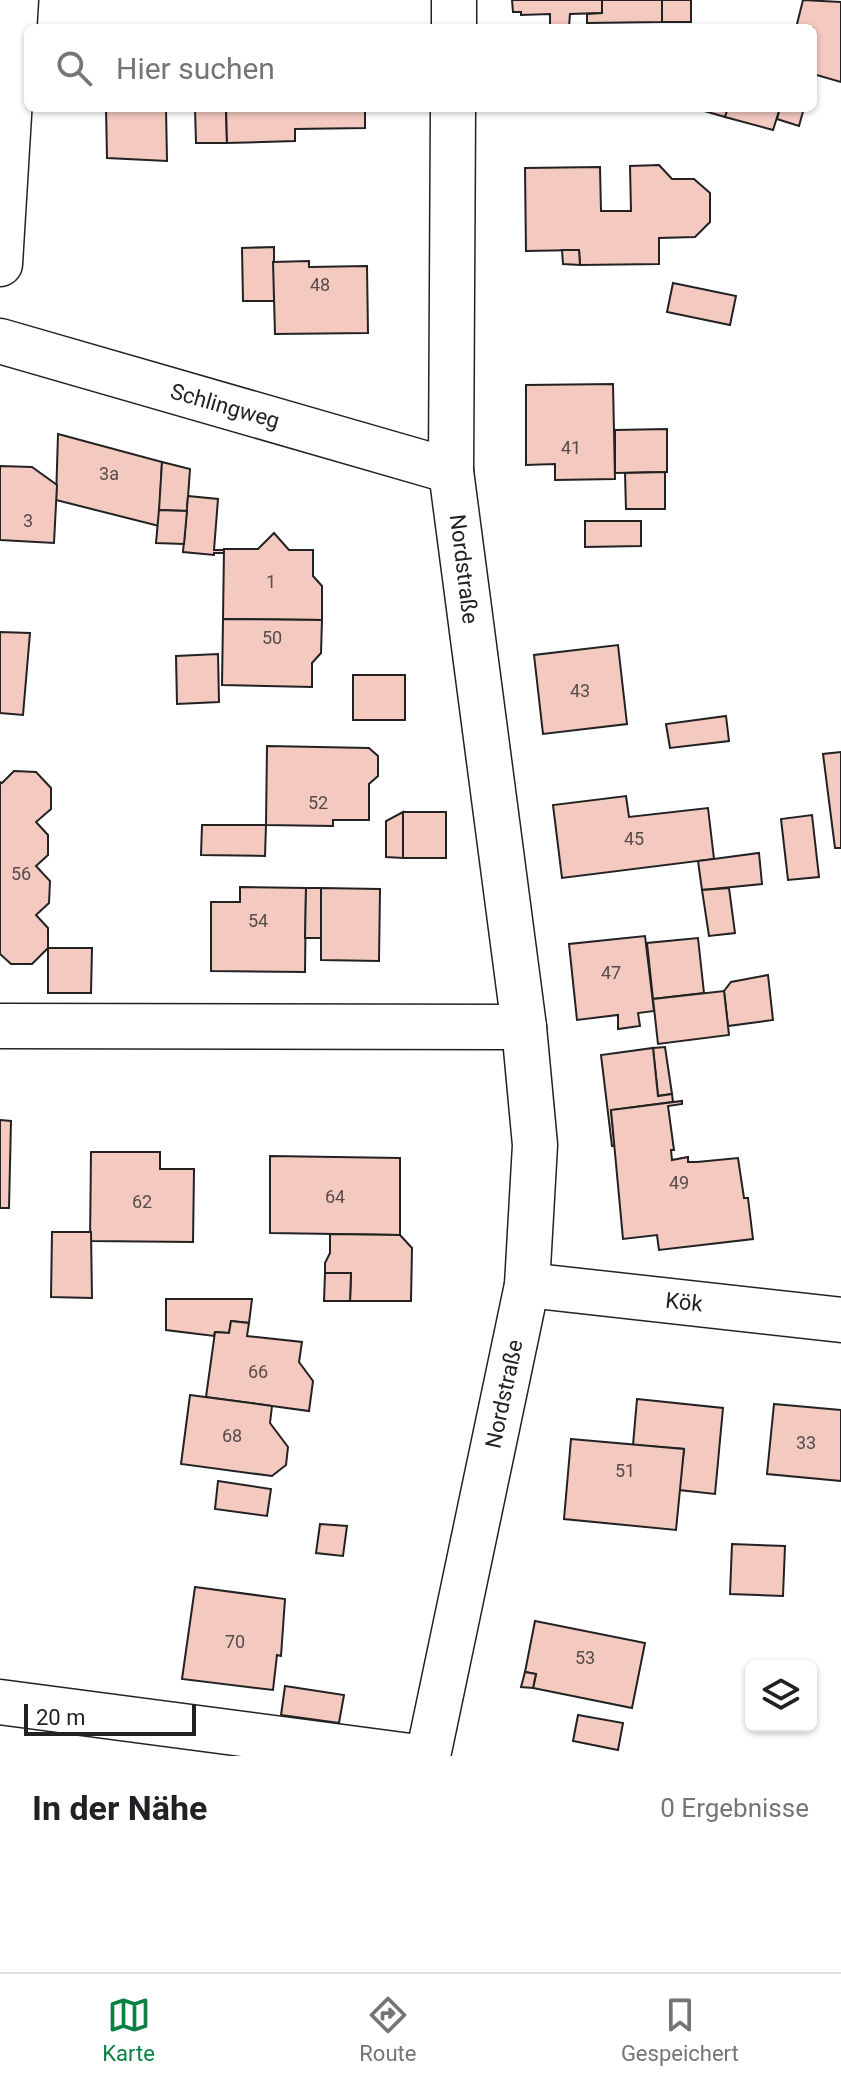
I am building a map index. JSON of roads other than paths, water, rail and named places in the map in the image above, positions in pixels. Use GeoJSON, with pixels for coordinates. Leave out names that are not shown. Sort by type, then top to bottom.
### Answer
{"type":"FeatureCollection","features":[{"type":"Feature","properties":{"kind":"street"},"geometry":{"type":"LineString","coordinates":[[0,264],[16,0]]}},
{"type":"Feature","properties":{"kind":"street"},"geometry":{"type":"LineString","coordinates":[[454,0],[454,24]]}},
{"type":"Feature","properties":{"kind":"street","name":"Nordstraße"},"geometry":{"type":"LineString","coordinates":[[428,1756],[527,1285],[535,1145],[524,1027],[451,471],[453,112]]}},
{"type":"Feature","properties":{"kind":"street","name":"Schlingweg"},"geometry":{"type":"LineString","coordinates":[[0,341],[451,471]]}},
{"type":"Feature","properties":{"kind":"street"},"geometry":{"type":"LineString","coordinates":[[0,1026],[524,1027]]}},
{"type":"Feature","properties":{"kind":"street","name":"Kök"},"geometry":{"type":"LineString","coordinates":[[527,1285],[841,1320]]}},
{"type":"Feature","properties":{"kind":"street"},"geometry":{"type":"LineString","coordinates":[[0,1702],[410,1756]]}}]}
